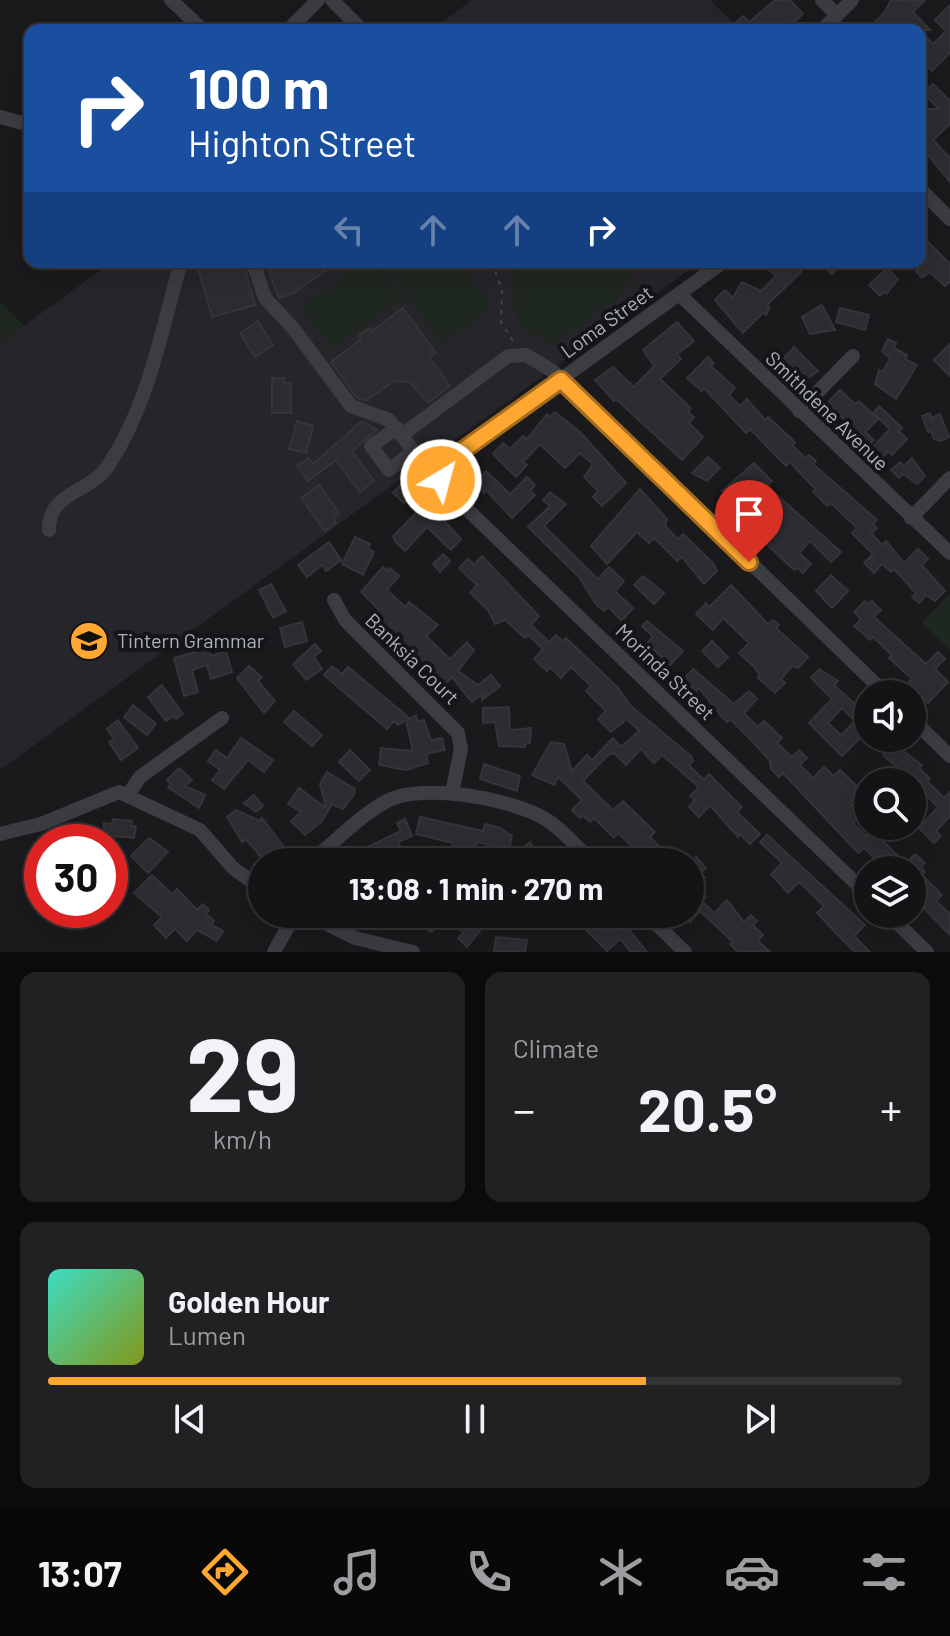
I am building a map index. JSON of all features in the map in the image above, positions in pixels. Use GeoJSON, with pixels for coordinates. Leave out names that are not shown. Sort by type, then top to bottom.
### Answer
{"type":"FeatureCollection","features":[{"type":"Feature","properties":{"kind":"street"},"geometry":{"type":"LineString","coordinates":[[171,0],[197,24]]}},
{"type":"Feature","properties":{"kind":"street"},"geometry":{"type":"LineString","coordinates":[[294,24],[318,0]]}},
{"type":"Feature","properties":{"kind":"street"},"geometry":{"type":"LineString","coordinates":[[332,0],[356,24]]}},
{"type":"Feature","properties":{"kind":"street"},"geometry":{"type":"LineString","coordinates":[[822,0],[837,15]]}},
{"type":"Feature","properties":{"kind":"street"},"geometry":{"type":"LineString","coordinates":[[828,24],[852,0]]}},
{"type":"Feature","properties":{"kind":"street"},"geometry":{"type":"LineString","coordinates":[[0,117],[24,123]]}},
{"type":"Feature","properties":{"kind":"street"},"geometry":{"type":"LineString","coordinates":[[926,195],[950,219]]}},
{"type":"Feature","properties":{"kind":"street"},"geometry":{"type":"LineString","coordinates":[[49,530],[55,505],[98,479],[128,431],[167,326],[180,268]]}},
{"type":"Feature","properties":{"kind":"street"},"geometry":{"type":"LineString","coordinates":[[255,268],[265,298],[293,328],[351,406],[357,411],[383,416],[399,432]]}},
{"type":"Feature","properties":{"kind":"street","name":"Loma Street"},"geometry":{"type":"LineString","coordinates":[[441,474],[448,461],[715,268]]}},
{"type":"Feature","properties":{"kind":"street","name":"Smithdene Avenue"},"geometry":{"type":"LineString","coordinates":[[679,294],[950,553]]}},
{"type":"Feature","properties":{"kind":"street"},"geometry":{"type":"LineString","coordinates":[[414,451],[389,470],[371,446],[399,432],[515,353],[536,361],[561,380],[872,680]]}},
{"type":"Feature","properties":{"kind":"street"},"geometry":{"type":"LineString","coordinates":[[799,411],[853,356]]}},
{"type":"Feature","properties":{"kind":"street","name":"Morinda Street"},"geometry":{"type":"LineString","coordinates":[[399,432],[425,465],[441,474],[445,488],[854,882]]}},
{"type":"Feature","properties":{"kind":"street"},"geometry":{"type":"LineString","coordinates":[[911,518],[950,478]]}},
{"type":"Feature","properties":{"kind":"street","name":"Banksia Court"},"geometry":{"type":"LineString","coordinates":[[334,600],[345,620],[458,733],[461,749],[452,793]]}},
{"type":"Feature","properties":{"kind":"street"},"geometry":{"type":"LineString","coordinates":[[128,795],[140,777],[222,718]]}},
{"type":"Feature","properties":{"kind":"street"},"geometry":{"type":"LineString","coordinates":[[926,733],[950,756]]}},
{"type":"Feature","properties":{"kind":"street"},"geometry":{"type":"LineString","coordinates":[[328,848],[385,802],[422,790],[452,793],[537,815],[578,848]]}},
{"type":"Feature","properties":{"kind":"street"},"geometry":{"type":"LineString","coordinates":[[0,834],[41,824],[114,793],[128,795],[200,830],[233,868],[248,879]]}},
{"type":"Feature","properties":{"kind":"street"},"geometry":{"type":"LineString","coordinates":[[274,952],[287,928]]}},
{"type":"Feature","properties":{"kind":"street"},"geometry":{"type":"LineString","coordinates":[[335,928],[355,938],[413,952]]}},
{"type":"Feature","properties":{"kind":"street"},"geometry":{"type":"LineString","coordinates":[[660,928],[685,952]]}},
{"type":"Feature","properties":{"kind":"street"},"geometry":{"type":"LineString","coordinates":[[902,928],[927,952]]}},
{"type":"Feature","properties":{"kind":"path"},"geometry":{"type":"LineString","coordinates":[[494,268],[502,290],[501,322],[515,339],[515,353]]}},
{"type":"Feature","properties":{"kind":"shaded area"},"geometry":{"type":"Polygon","coordinates":[[[472,0],[710,0],[734,24],[439,24],[472,0]]]}},
{"type":"Feature","properties":{"kind":"shaded area","name":"Tintern Grammar"},"geometry":{"type":"Polygon","coordinates":[[[104,268],[692,268],[0,770],[0,343],[104,268]]]}},
{"type":"Feature","properties":{"kind":"shaded area"},"geometry":{"type":"Polygon","coordinates":[[[356,268],[382,268],[403,297],[332,350],[301,308],[356,268]]]}},
{"type":"Feature","properties":{"kind":"shaded area"},"geometry":{"type":"Polygon","coordinates":[[[386,268],[463,268],[492,307],[442,344],[386,268]]]}},
{"type":"Feature","properties":{"kind":"shaded area"},"geometry":{"type":"Polygon","coordinates":[[[512,268],[631,268],[626,288],[619,297],[554,345],[520,323],[513,303],[512,268]]]}},
{"type":"Feature","properties":{"kind":"shaded area"},"geometry":{"type":"Polygon","coordinates":[[[0,302],[24,326],[0,343],[0,302]]]}},
{"type":"Feature","properties":{"kind":"shaded area"},"geometry":{"type":"Polygon","coordinates":[[[950,593],[950,650],[922,623],[950,593]]]}},
{"type":"Feature","properties":{"kind":"building"},"geometry":{"type":"Polygon","coordinates":[[[775,0],[790,0],[803,14],[793,23],[789,19],[784,24],[735,23],[743,16],[749,22],[775,0]]]}},
{"type":"Feature","properties":{"kind":"building"},"geometry":{"type":"Polygon","coordinates":[[[891,0],[925,0],[913,12],[924,24],[873,24],[891,0]]]}},
{"type":"Feature","properties":{"kind":"building"},"geometry":{"type":"Polygon","coordinates":[[[950,5],[950,53],[932,71],[926,65],[926,37],[933,44],[946,31],[935,20],[950,5]]]}},
{"type":"Feature","properties":{"kind":"building"},"geometry":{"type":"Polygon","coordinates":[[[933,84],[950,101],[950,124],[933,140],[950,158],[950,182],[926,152],[926,109],[939,109],[926,96],[926,90],[933,84]]]}},
{"type":"Feature","properties":{"kind":"building"},"geometry":{"type":"Polygon","coordinates":[[[926,240],[950,264],[950,281],[945,286],[930,272],[922,278],[916,271],[926,268],[926,240]]]}},
{"type":"Feature","properties":{"kind":"building"},"geometry":{"type":"Polygon","coordinates":[[[198,268],[245,268],[255,305],[212,317],[198,268]]]}},
{"type":"Feature","properties":{"kind":"building"},"geometry":{"type":"Polygon","coordinates":[[[267,268],[329,268],[294,293],[279,298],[267,268]]]}},
{"type":"Feature","properties":{"kind":"building"},"geometry":{"type":"Polygon","coordinates":[[[799,268],[802,271],[767,305],[770,307],[766,315],[763,313],[743,333],[715,300],[725,290],[733,298],[742,282],[761,291],[776,276],[768,269],[799,268]]]}},
{"type":"Feature","properties":{"kind":"building"},"geometry":{"type":"Polygon","coordinates":[[[887,268],[898,279],[886,294],[884,292],[880,296],[869,285],[887,268]]]}},
{"type":"Feature","properties":{"kind":"building"},"geometry":{"type":"Polygon","coordinates":[[[822,305],[835,330],[810,334],[802,317],[822,305]]]}},
{"type":"Feature","properties":{"kind":"building"},"geometry":{"type":"Polygon","coordinates":[[[403,308],[436,353],[429,357],[450,386],[428,403],[410,382],[394,381],[366,401],[357,398],[331,362],[361,339],[359,335],[369,328],[372,331],[403,308]]]}},
{"type":"Feature","properties":{"kind":"building"},"geometry":{"type":"Polygon","coordinates":[[[840,308],[869,315],[865,330],[836,322],[840,308]]]}},
{"type":"Feature","properties":{"kind":"building"},"geometry":{"type":"Polygon","coordinates":[[[258,321],[273,345],[255,357],[240,333],[258,321]]]}},
{"type":"Feature","properties":{"kind":"building"},"geometry":{"type":"Polygon","coordinates":[[[677,322],[694,341],[677,354],[681,359],[660,379],[691,408],[688,412],[694,417],[689,423],[703,437],[682,460],[616,399],[614,401],[595,380],[613,367],[634,387],[654,366],[643,350],[677,322]]]}},
{"type":"Feature","properties":{"kind":"building"},"geometry":{"type":"Polygon","coordinates":[[[888,339],[896,343],[894,348],[907,355],[905,359],[917,365],[896,399],[875,384],[879,370],[883,372],[890,358],[882,351],[888,339]]]}},
{"type":"Feature","properties":{"kind":"building"},"geometry":{"type":"Polygon","coordinates":[[[950,344],[950,376],[934,360],[950,344]]]}},
{"type":"Feature","properties":{"kind":"building"},"geometry":{"type":"Polygon","coordinates":[[[794,347],[818,371],[804,381],[781,361],[794,347]]]}},
{"type":"Feature","properties":{"kind":"building"},"geometry":{"type":"Polygon","coordinates":[[[708,357],[714,363],[711,366],[735,388],[729,395],[740,406],[747,399],[765,420],[768,417],[795,442],[792,445],[805,458],[809,455],[816,461],[813,464],[877,520],[873,524],[877,528],[871,533],[882,545],[886,541],[904,563],[918,549],[928,559],[922,565],[945,591],[935,601],[926,595],[919,603],[912,597],[916,593],[894,569],[891,572],[882,564],[874,573],[864,563],[873,554],[852,533],[857,528],[831,503],[827,506],[790,462],[786,466],[750,429],[746,433],[704,388],[702,391],[687,378],[708,357]]]}},
{"type":"Feature","properties":{"kind":"building"},"geometry":{"type":"Polygon","coordinates":[[[272,378],[284,378],[284,383],[291,383],[291,413],[272,413],[272,378]]]}},
{"type":"Feature","properties":{"kind":"building"},"geometry":{"type":"Polygon","coordinates":[[[840,390],[855,404],[859,401],[878,419],[865,432],[874,440],[868,446],[828,402],[840,390]]]}},
{"type":"Feature","properties":{"kind":"building"},"geometry":{"type":"Polygon","coordinates":[[[879,406],[902,428],[899,431],[907,439],[892,455],[888,451],[883,457],[873,447],[890,429],[873,413],[879,406]]]}},
{"type":"Feature","properties":{"kind":"building"},"geometry":{"type":"Polygon","coordinates":[[[555,412],[581,433],[626,483],[602,506],[593,497],[598,491],[584,477],[593,464],[580,453],[565,468],[540,444],[523,462],[527,465],[516,477],[493,454],[503,443],[510,449],[523,436],[527,439],[547,414],[550,417],[555,412]]]}},
{"type":"Feature","properties":{"kind":"building"},"geometry":{"type":"Polygon","coordinates":[[[930,413],[931,418],[940,414],[949,437],[940,441],[934,439],[931,431],[928,432],[922,416],[930,413]]]}},
{"type":"Feature","properties":{"kind":"building"},"geometry":{"type":"Polygon","coordinates":[[[297,421],[313,426],[306,453],[289,449],[297,421]]]}},
{"type":"Feature","properties":{"kind":"building"},"geometry":{"type":"Polygon","coordinates":[[[362,421],[377,430],[352,451],[374,481],[360,492],[336,460],[308,481],[297,466],[309,458],[313,464],[362,421]]]}},
{"type":"Feature","properties":{"kind":"building"},"geometry":{"type":"Polygon","coordinates":[[[708,457],[720,468],[707,481],[692,473],[708,457]]]}},
{"type":"Feature","properties":{"kind":"building"},"geometry":{"type":"Polygon","coordinates":[[[912,458],[925,476],[917,484],[903,474],[899,478],[891,470],[900,462],[904,466],[912,458]]]}},
{"type":"Feature","properties":{"kind":"building"},"geometry":{"type":"Polygon","coordinates":[[[754,463],[772,481],[767,486],[841,552],[831,562],[810,541],[799,553],[811,564],[803,573],[798,568],[794,570],[755,533],[758,531],[752,525],[770,506],[752,489],[737,505],[722,491],[754,463]]]}},
{"type":"Feature","properties":{"kind":"building"},"geometry":{"type":"Polygon","coordinates":[[[486,471],[510,494],[527,477],[535,485],[530,491],[535,495],[512,518],[486,490],[484,493],[475,485],[486,471]]]}},
{"type":"Feature","properties":{"kind":"building"},"geometry":{"type":"Polygon","coordinates":[[[403,482],[414,493],[404,503],[393,493],[403,482]]]}},
{"type":"Feature","properties":{"kind":"building"},"geometry":{"type":"Polygon","coordinates":[[[319,485],[339,513],[333,518],[336,523],[325,531],[301,498],[319,485]]]}},
{"type":"Feature","properties":{"kind":"building"},"geometry":{"type":"Polygon","coordinates":[[[640,489],[667,519],[665,526],[678,539],[683,534],[713,563],[717,571],[704,584],[682,557],[677,561],[654,538],[649,543],[637,532],[607,564],[591,546],[640,489]]]}},
{"type":"Feature","properties":{"kind":"building"},"geometry":{"type":"Polygon","coordinates":[[[550,492],[566,504],[544,526],[598,579],[609,567],[624,581],[615,591],[633,608],[622,621],[608,607],[604,611],[596,604],[579,577],[528,527],[550,506],[543,500],[550,492]]]}},
{"type":"Feature","properties":{"kind":"building"},"geometry":{"type":"Polygon","coordinates":[[[427,502],[461,539],[451,550],[427,527],[405,551],[393,536],[427,502]]]}},
{"type":"Feature","properties":{"kind":"building"},"geometry":{"type":"Polygon","coordinates":[[[355,537],[370,544],[368,549],[374,552],[363,575],[342,564],[355,537]]]}},
{"type":"Feature","properties":{"kind":"building"},"geometry":{"type":"Polygon","coordinates":[[[329,542],[341,560],[326,571],[322,565],[307,577],[298,565],[329,542]]]}},
{"type":"Feature","properties":{"kind":"building"},"geometry":{"type":"Polygon","coordinates":[[[443,554],[450,561],[440,572],[433,564],[443,554]]]}},
{"type":"Feature","properties":{"kind":"building"},"geometry":{"type":"Polygon","coordinates":[[[482,556],[539,616],[531,625],[549,642],[556,635],[563,641],[566,638],[617,687],[631,706],[691,756],[693,761],[689,765],[704,780],[709,774],[742,807],[737,812],[760,834],[750,844],[740,834],[738,837],[710,805],[699,817],[689,807],[695,800],[690,796],[699,787],[662,755],[654,763],[641,749],[626,765],[614,753],[608,755],[583,781],[613,810],[623,801],[655,832],[650,837],[661,848],[634,848],[618,833],[614,838],[594,818],[590,822],[572,810],[582,800],[558,777],[554,785],[532,775],[551,742],[564,744],[572,771],[587,755],[592,760],[613,738],[621,747],[639,731],[627,719],[611,732],[598,719],[606,711],[586,691],[591,686],[571,667],[561,678],[550,667],[547,671],[534,659],[543,649],[528,635],[525,638],[505,620],[495,624],[488,610],[470,593],[477,585],[459,568],[468,559],[474,565],[482,556]]]}},
{"type":"Feature","properties":{"kind":"building"},"geometry":{"type":"Polygon","coordinates":[[[383,567],[387,571],[390,568],[399,576],[387,590],[405,607],[409,602],[438,625],[426,636],[450,659],[467,642],[474,650],[458,671],[478,685],[491,675],[500,686],[482,700],[482,694],[472,702],[452,677],[445,684],[414,657],[374,615],[379,610],[361,592],[383,567]]]}},
{"type":"Feature","properties":{"kind":"building"},"geometry":{"type":"Polygon","coordinates":[[[831,575],[848,591],[832,608],[816,591],[831,575]]]}},
{"type":"Feature","properties":{"kind":"building"},"geometry":{"type":"Polygon","coordinates":[[[643,576],[664,593],[654,604],[634,585],[643,576]]]}},
{"type":"Feature","properties":{"kind":"building"},"geometry":{"type":"Polygon","coordinates":[[[271,584],[286,611],[273,618],[259,590],[271,584]]]}},
{"type":"Feature","properties":{"kind":"building"},"geometry":{"type":"Polygon","coordinates":[[[731,585],[768,624],[773,620],[779,625],[776,628],[808,657],[798,668],[792,666],[781,679],[785,683],[775,693],[758,678],[760,676],[754,667],[739,653],[749,643],[723,618],[713,630],[696,614],[706,603],[709,607],[731,585]]]}},
{"type":"Feature","properties":{"kind":"building"},"geometry":{"type":"Polygon","coordinates":[[[865,601],[868,604],[872,601],[881,610],[874,617],[926,664],[938,652],[945,659],[935,669],[948,682],[928,703],[926,680],[911,680],[873,637],[870,640],[854,626],[861,619],[854,612],[865,601]]]}},
{"type":"Feature","properties":{"kind":"building"},"geometry":{"type":"Polygon","coordinates":[[[647,621],[683,651],[670,665],[653,649],[649,653],[643,647],[653,637],[642,626],[647,621]]]}},
{"type":"Feature","properties":{"kind":"building"},"geometry":{"type":"Polygon","coordinates":[[[302,622],[307,641],[285,647],[280,628],[302,622]]]}},
{"type":"Feature","properties":{"kind":"building"},"geometry":{"type":"Polygon","coordinates":[[[206,640],[211,656],[226,651],[232,672],[211,679],[207,665],[192,670],[198,692],[184,696],[174,658],[199,651],[196,643],[206,640]]]}},
{"type":"Feature","properties":{"kind":"building"},"geometry":{"type":"Polygon","coordinates":[[[712,641],[728,657],[718,667],[702,651],[712,641]]]}},
{"type":"Feature","properties":{"kind":"building"},"geometry":{"type":"Polygon","coordinates":[[[315,644],[321,651],[314,657],[322,669],[306,680],[293,664],[315,644]]]}},
{"type":"Feature","properties":{"kind":"building"},"geometry":{"type":"Polygon","coordinates":[[[249,666],[262,677],[258,681],[275,701],[264,713],[237,678],[249,666]]]}},
{"type":"Feature","properties":{"kind":"building"},"geometry":{"type":"Polygon","coordinates":[[[332,666],[342,674],[348,667],[409,718],[398,725],[394,721],[387,729],[324,675],[332,666]]]}},
{"type":"Feature","properties":{"kind":"building"},"geometry":{"type":"Polygon","coordinates":[[[693,669],[734,704],[749,691],[757,699],[744,713],[758,727],[764,721],[782,738],[777,743],[792,757],[799,750],[807,758],[800,765],[813,778],[824,767],[834,776],[840,770],[854,783],[854,798],[849,803],[854,808],[854,840],[884,840],[898,856],[873,856],[864,848],[858,853],[783,773],[779,777],[771,769],[770,761],[753,742],[730,719],[727,722],[699,688],[696,691],[684,678],[693,669]]]}},
{"type":"Feature","properties":{"kind":"building"},"geometry":{"type":"Polygon","coordinates":[[[819,669],[838,681],[834,685],[854,703],[854,720],[842,708],[828,723],[841,735],[854,722],[854,744],[842,756],[809,723],[832,699],[811,678],[819,669]]]}},
{"type":"Feature","properties":{"kind":"building"},"geometry":{"type":"Polygon","coordinates":[[[162,685],[183,714],[176,719],[173,716],[166,721],[148,697],[162,685]]]}},
{"type":"Feature","properties":{"kind":"building"},"geometry":{"type":"Polygon","coordinates":[[[133,705],[156,724],[147,735],[124,717],[133,705]]]}},
{"type":"Feature","properties":{"kind":"building"},"geometry":{"type":"Polygon","coordinates":[[[509,707],[510,730],[531,728],[530,743],[525,747],[499,746],[495,722],[483,723],[483,708],[509,707]]]}},
{"type":"Feature","properties":{"kind":"building"},"geometry":{"type":"Polygon","coordinates":[[[294,711],[322,735],[312,746],[284,722],[294,711]]]}},
{"type":"Feature","properties":{"kind":"building"},"geometry":{"type":"Polygon","coordinates":[[[416,715],[417,721],[424,720],[431,740],[442,738],[445,750],[426,754],[428,763],[406,770],[379,765],[381,748],[413,751],[406,721],[416,715]]]}},
{"type":"Feature","properties":{"kind":"building"},"geometry":{"type":"Polygon","coordinates":[[[118,720],[138,748],[121,760],[109,742],[114,739],[107,729],[118,720]]]}},
{"type":"Feature","properties":{"kind":"building"},"geometry":{"type":"Polygon","coordinates":[[[241,738],[273,760],[264,772],[248,760],[224,789],[212,780],[220,770],[208,761],[216,750],[227,758],[241,738]]]}},
{"type":"Feature","properties":{"kind":"building"},"geometry":{"type":"Polygon","coordinates":[[[350,750],[370,770],[359,781],[339,762],[350,750]]]}},
{"type":"Feature","properties":{"kind":"building"},"geometry":{"type":"Polygon","coordinates":[[[886,752],[905,752],[922,765],[919,768],[898,768],[883,755],[886,752]]]}},
{"type":"Feature","properties":{"kind":"building"},"geometry":{"type":"Polygon","coordinates":[[[484,764],[520,776],[517,791],[480,779],[484,764]]]}},
{"type":"Feature","properties":{"kind":"building"},"geometry":{"type":"Polygon","coordinates":[[[179,768],[192,780],[185,786],[205,795],[199,808],[168,787],[171,784],[167,780],[179,768]]]}},
{"type":"Feature","properties":{"kind":"building"},"geometry":{"type":"Polygon","coordinates":[[[327,772],[355,789],[354,794],[343,809],[332,804],[322,821],[305,835],[291,821],[301,812],[288,804],[299,788],[326,808],[320,784],[327,772]]]}},
{"type":"Feature","properties":{"kind":"building"},"geometry":{"type":"Polygon","coordinates":[[[926,775],[930,779],[928,782],[944,798],[950,792],[950,816],[936,831],[941,836],[934,843],[926,835],[926,820],[938,807],[926,795],[926,775]]]}},
{"type":"Feature","properties":{"kind":"building"},"geometry":{"type":"Polygon","coordinates":[[[254,795],[263,806],[256,812],[244,803],[254,795]]]}},
{"type":"Feature","properties":{"kind":"building"},"geometry":{"type":"Polygon","coordinates":[[[236,810],[260,821],[262,818],[285,848],[253,848],[246,839],[242,842],[227,817],[236,810]]]}},
{"type":"Feature","properties":{"kind":"building"},"geometry":{"type":"Polygon","coordinates":[[[420,817],[483,831],[485,824],[500,828],[512,836],[509,848],[477,842],[475,848],[456,848],[452,847],[453,843],[416,834],[420,817]]]}},
{"type":"Feature","properties":{"kind":"building"},"geometry":{"type":"Polygon","coordinates":[[[113,819],[132,821],[131,826],[136,826],[134,838],[128,837],[128,824],[112,824],[113,819]]]}},
{"type":"Feature","properties":{"kind":"building"},"geometry":{"type":"Polygon","coordinates":[[[405,819],[412,836],[398,842],[401,848],[365,848],[401,831],[397,823],[405,819]]]}},
{"type":"Feature","properties":{"kind":"building"},"geometry":{"type":"Polygon","coordinates":[[[767,835],[854,915],[854,928],[862,928],[854,936],[870,952],[855,952],[817,913],[824,906],[799,882],[788,893],[771,874],[782,863],[760,842],[767,835]]]}},
{"type":"Feature","properties":{"kind":"building"},"geometry":{"type":"Polygon","coordinates":[[[149,838],[168,852],[148,873],[131,856],[149,838]]]}},
{"type":"Feature","properties":{"kind":"building"},"geometry":{"type":"Polygon","coordinates":[[[152,875],[172,894],[177,889],[197,910],[203,904],[209,910],[206,914],[214,921],[211,924],[223,931],[217,941],[197,930],[187,941],[175,929],[166,938],[154,925],[162,917],[134,893],[152,875]]]}},
{"type":"Feature","properties":{"kind":"building"},"geometry":{"type":"Polygon","coordinates":[[[926,879],[942,895],[936,901],[950,914],[950,935],[926,910],[926,879]]]}},
{"type":"Feature","properties":{"kind":"building"},"geometry":{"type":"Polygon","coordinates":[[[727,900],[744,922],[751,915],[757,921],[753,925],[763,935],[758,941],[770,952],[738,952],[730,944],[733,942],[704,915],[704,903],[714,913],[727,900]]]}},
{"type":"Feature","properties":{"kind":"building"},"geometry":{"type":"Polygon","coordinates":[[[457,928],[482,928],[467,947],[458,938],[464,933],[457,928]]]}},
{"type":"Feature","properties":{"kind":"building"},"geometry":{"type":"Polygon","coordinates":[[[584,928],[604,928],[607,931],[613,928],[615,931],[627,928],[647,952],[631,952],[620,939],[607,951],[584,928]]]}},
{"type":"Feature","properties":{"kind":"building"},"geometry":{"type":"Polygon","coordinates":[[[496,937],[527,940],[525,952],[494,952],[496,937]]]}},
{"type":"Feature","properties":{"kind":"place","name":"Tintern Grammar"},"geometry":{"type":"Point","coordinates":[89,641]}},
{"type":"Feature","properties":{"kind":"route"},"geometry":{"type":"LineString","coordinates":[[441,480],[442,469],[448,461],[561,380],[749,562]]}}]}
